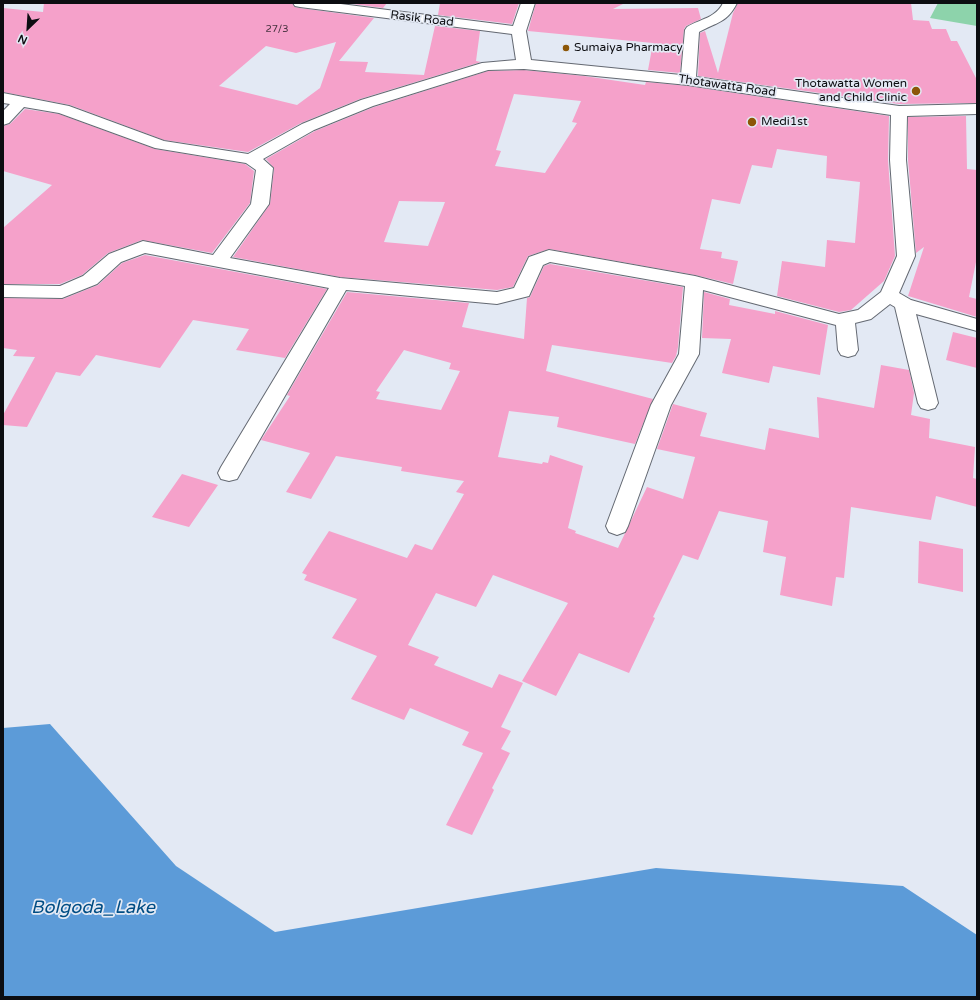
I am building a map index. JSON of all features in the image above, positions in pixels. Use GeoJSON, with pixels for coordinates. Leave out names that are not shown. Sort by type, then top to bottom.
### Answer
{"type":"FeatureCollection","features":[{"type":"Feature","properties":{"kind":"street","name":"Rasik Road"},"geometry":{"type":"LineString","coordinates":[[300,3],[520,32]]}},
{"type":"Feature","properties":{"kind":"street"},"geometry":{"type":"LineString","coordinates":[[524,64],[520,32],[528,3]]}},
{"type":"Feature","properties":{"kind":"street"},"geometry":{"type":"LineString","coordinates":[[688,80],[692,30],[699,25],[720,18],[726,13],[730,3]]}},
{"type":"Feature","properties":{"kind":"street","name":"Thotawatta Road"},"geometry":{"type":"LineString","coordinates":[[251,160],[308,126],[367,103],[487,66],[524,64],[688,80],[899,111],[977,109]]}},
{"type":"Feature","properties":{"kind":"street"},"geometry":{"type":"LineString","coordinates":[[3,98],[62,109],[161,145],[251,160],[265,168],[260,204],[218,260]]}},
{"type":"Feature","properties":{"kind":"street"},"geometry":{"type":"LineString","coordinates":[[3,120],[21,101]]}},
{"type":"Feature","properties":{"kind":"street"},"geometry":{"type":"LineString","coordinates":[[899,111],[898,160],[906,256],[896,300],[928,403]]}},
{"type":"Feature","properties":{"kind":"street"},"geometry":{"type":"LineString","coordinates":[[3,291],[62,292],[90,280],[115,258],[143,247],[340,284],[497,298],[522,292],[535,261],[549,256],[695,282],[839,320],[864,315],[896,300],[977,326]]}},
{"type":"Feature","properties":{"kind":"street"},"geometry":{"type":"LineString","coordinates":[[617,526],[661,405],[689,354],[695,282]]}},
{"type":"Feature","properties":{"kind":"street"},"geometry":{"type":"LineString","coordinates":[[229,473],[340,284]]}},
{"type":"Feature","properties":{"kind":"street"},"geometry":{"type":"LineString","coordinates":[[845,319],[848,350]]}},
{"type":"Feature","properties":{"kind":"green space"},"geometry":{"type":"Polygon","coordinates":[[[938,3],[977,3],[977,26],[930,18],[938,3]]]}},
{"type":"Feature","properties":{"kind":"water","name":"Bolgoda_Lake"},"geometry":{"type":"Polygon","coordinates":[[[50,724],[176,866],[275,932],[656,868],[903,886],[977,935],[977,997],[3,997],[3,728],[50,724]]]}},
{"type":"Feature","properties":{"kind":"building"},"geometry":{"type":"Polygon","coordinates":[[[44,3],[292,3],[295,7],[300,8],[374,18],[339,61],[368,62],[365,72],[424,75],[435,26],[480,31],[476,61],[481,62],[360,99],[301,123],[248,152],[164,140],[70,105],[3,92],[3,8],[43,12],[44,3]],[[336,42],[296,53],[266,46],[219,86],[297,105],[320,88],[336,42]]]}},
{"type":"Feature","properties":{"kind":"building"},"geometry":{"type":"Polygon","coordinates":[[[345,3],[387,3],[383,8],[345,3]]]}},
{"type":"Feature","properties":{"kind":"building"},"geometry":{"type":"Polygon","coordinates":[[[440,3],[519,3],[512,24],[438,15],[440,3]]]}},
{"type":"Feature","properties":{"kind":"building"},"geometry":{"type":"Polygon","coordinates":[[[536,3],[625,3],[613,9],[698,8],[701,19],[686,26],[684,29],[680,73],[648,70],[653,43],[528,31],[536,3]]]}},
{"type":"Feature","properties":{"kind":"building"},"geometry":{"type":"Polygon","coordinates":[[[738,3],[911,3],[913,20],[929,21],[932,29],[946,29],[951,41],[957,41],[977,80],[977,103],[899,104],[698,76],[700,33],[705,31],[718,73],[733,13],[738,3]]]}},
{"type":"Feature","properties":{"kind":"building"},"geometry":{"type":"Polygon","coordinates":[[[524,70],[584,76],[645,85],[646,82],[688,86],[889,116],[888,160],[895,256],[884,281],[851,310],[839,312],[777,296],[782,261],[825,267],[827,240],[855,243],[860,182],[826,178],[827,156],[777,149],[772,168],[752,165],[740,204],[712,199],[700,249],[722,252],[721,258],[738,261],[733,284],[695,275],[549,249],[528,256],[513,287],[497,290],[340,277],[233,257],[270,204],[274,168],[266,159],[315,131],[374,107],[488,71],[524,70]],[[514,94],[496,150],[501,151],[495,166],[545,173],[577,123],[572,122],[581,101],[514,94]],[[399,201],[384,242],[428,246],[445,202],[399,201]]]}},
{"type":"Feature","properties":{"kind":"building"},"geometry":{"type":"Polygon","coordinates":[[[25,109],[59,114],[155,149],[245,164],[254,171],[250,203],[212,253],[142,240],[108,253],[82,275],[60,284],[3,284],[3,228],[52,185],[3,171],[3,126],[10,124],[25,109]]]}},
{"type":"Feature","properties":{"kind":"building"},"geometry":{"type":"Polygon","coordinates":[[[966,116],[967,169],[977,170],[977,257],[969,297],[977,299],[977,317],[908,296],[924,247],[916,253],[908,160],[908,117],[966,116]]]}},
{"type":"Feature","properties":{"kind":"building"},"geometry":{"type":"Polygon","coordinates":[[[145,255],[327,289],[285,358],[236,350],[249,329],[193,320],[160,368],[96,355],[80,376],[56,372],[27,427],[3,425],[3,415],[35,357],[13,356],[17,350],[3,348],[3,298],[63,299],[98,285],[122,263],[145,255]]]}},
{"type":"Feature","properties":{"kind":"building"},"geometry":{"type":"Polygon","coordinates":[[[550,264],[683,287],[678,347],[676,356],[672,363],[552,345],[546,371],[653,399],[635,444],[557,427],[559,417],[509,411],[498,457],[542,464],[543,462],[548,463],[550,455],[583,466],[568,528],[576,531],[575,533],[618,548],[647,487],[683,499],[695,457],[657,449],[673,404],[707,413],[700,436],[765,450],[769,428],[819,438],[817,397],[874,408],[881,365],[909,370],[914,393],[911,415],[930,419],[929,438],[975,447],[973,478],[977,479],[977,507],[936,496],[931,520],[851,507],[844,578],[836,577],[832,606],[780,595],[786,557],[763,552],[768,521],[719,511],[698,560],[683,555],[653,617],[655,618],[629,673],[579,653],[556,696],[522,681],[568,603],[493,575],[476,607],[436,593],[408,645],[439,657],[434,665],[492,688],[499,674],[523,683],[501,727],[511,731],[501,749],[510,753],[492,788],[494,790],[472,835],[446,825],[483,753],[462,745],[469,732],[410,708],[404,720],[351,699],[377,656],[332,638],[357,599],[304,580],[307,575],[302,573],[329,531],[407,558],[415,544],[432,550],[464,494],[456,492],[464,481],[401,471],[402,467],[336,456],[311,499],[286,492],[310,453],[261,440],[290,396],[287,395],[347,292],[469,303],[462,327],[524,339],[527,298],[530,297],[544,266],[550,264]],[[404,350],[376,391],[380,392],[376,399],[441,410],[460,371],[449,369],[451,363],[404,350]]]}},
{"type":"Feature","properties":{"kind":"building"},"geometry":{"type":"Polygon","coordinates":[[[704,292],[730,299],[729,305],[775,314],[775,311],[828,325],[820,375],[773,366],[769,383],[722,373],[731,339],[702,338],[704,292]]]}},
{"type":"Feature","properties":{"kind":"building"},"geometry":{"type":"Polygon","coordinates":[[[953,332],[977,338],[977,368],[946,360],[953,332]]]}},
{"type":"Feature","properties":{"kind":"building"},"geometry":{"type":"Polygon","coordinates":[[[182,474],[218,485],[189,527],[152,517],[182,474]]]}},
{"type":"Feature","properties":{"kind":"building"},"geometry":{"type":"Polygon","coordinates":[[[919,541],[963,549],[963,592],[918,583],[919,541]]]}},
{"type":"Feature","properties":{"kind":"place","name":"Sumaiya Pharmacy"},"geometry":{"type":"Point","coordinates":[566,48]}},
{"type":"Feature","properties":{"kind":"place","name":"Thotawatta Women and Child Clinic"},"geometry":{"type":"Point","coordinates":[916,91]}},
{"type":"Feature","properties":{"kind":"place","name":"Medi1st"},"geometry":{"type":"Point","coordinates":[752,122]}}]}
